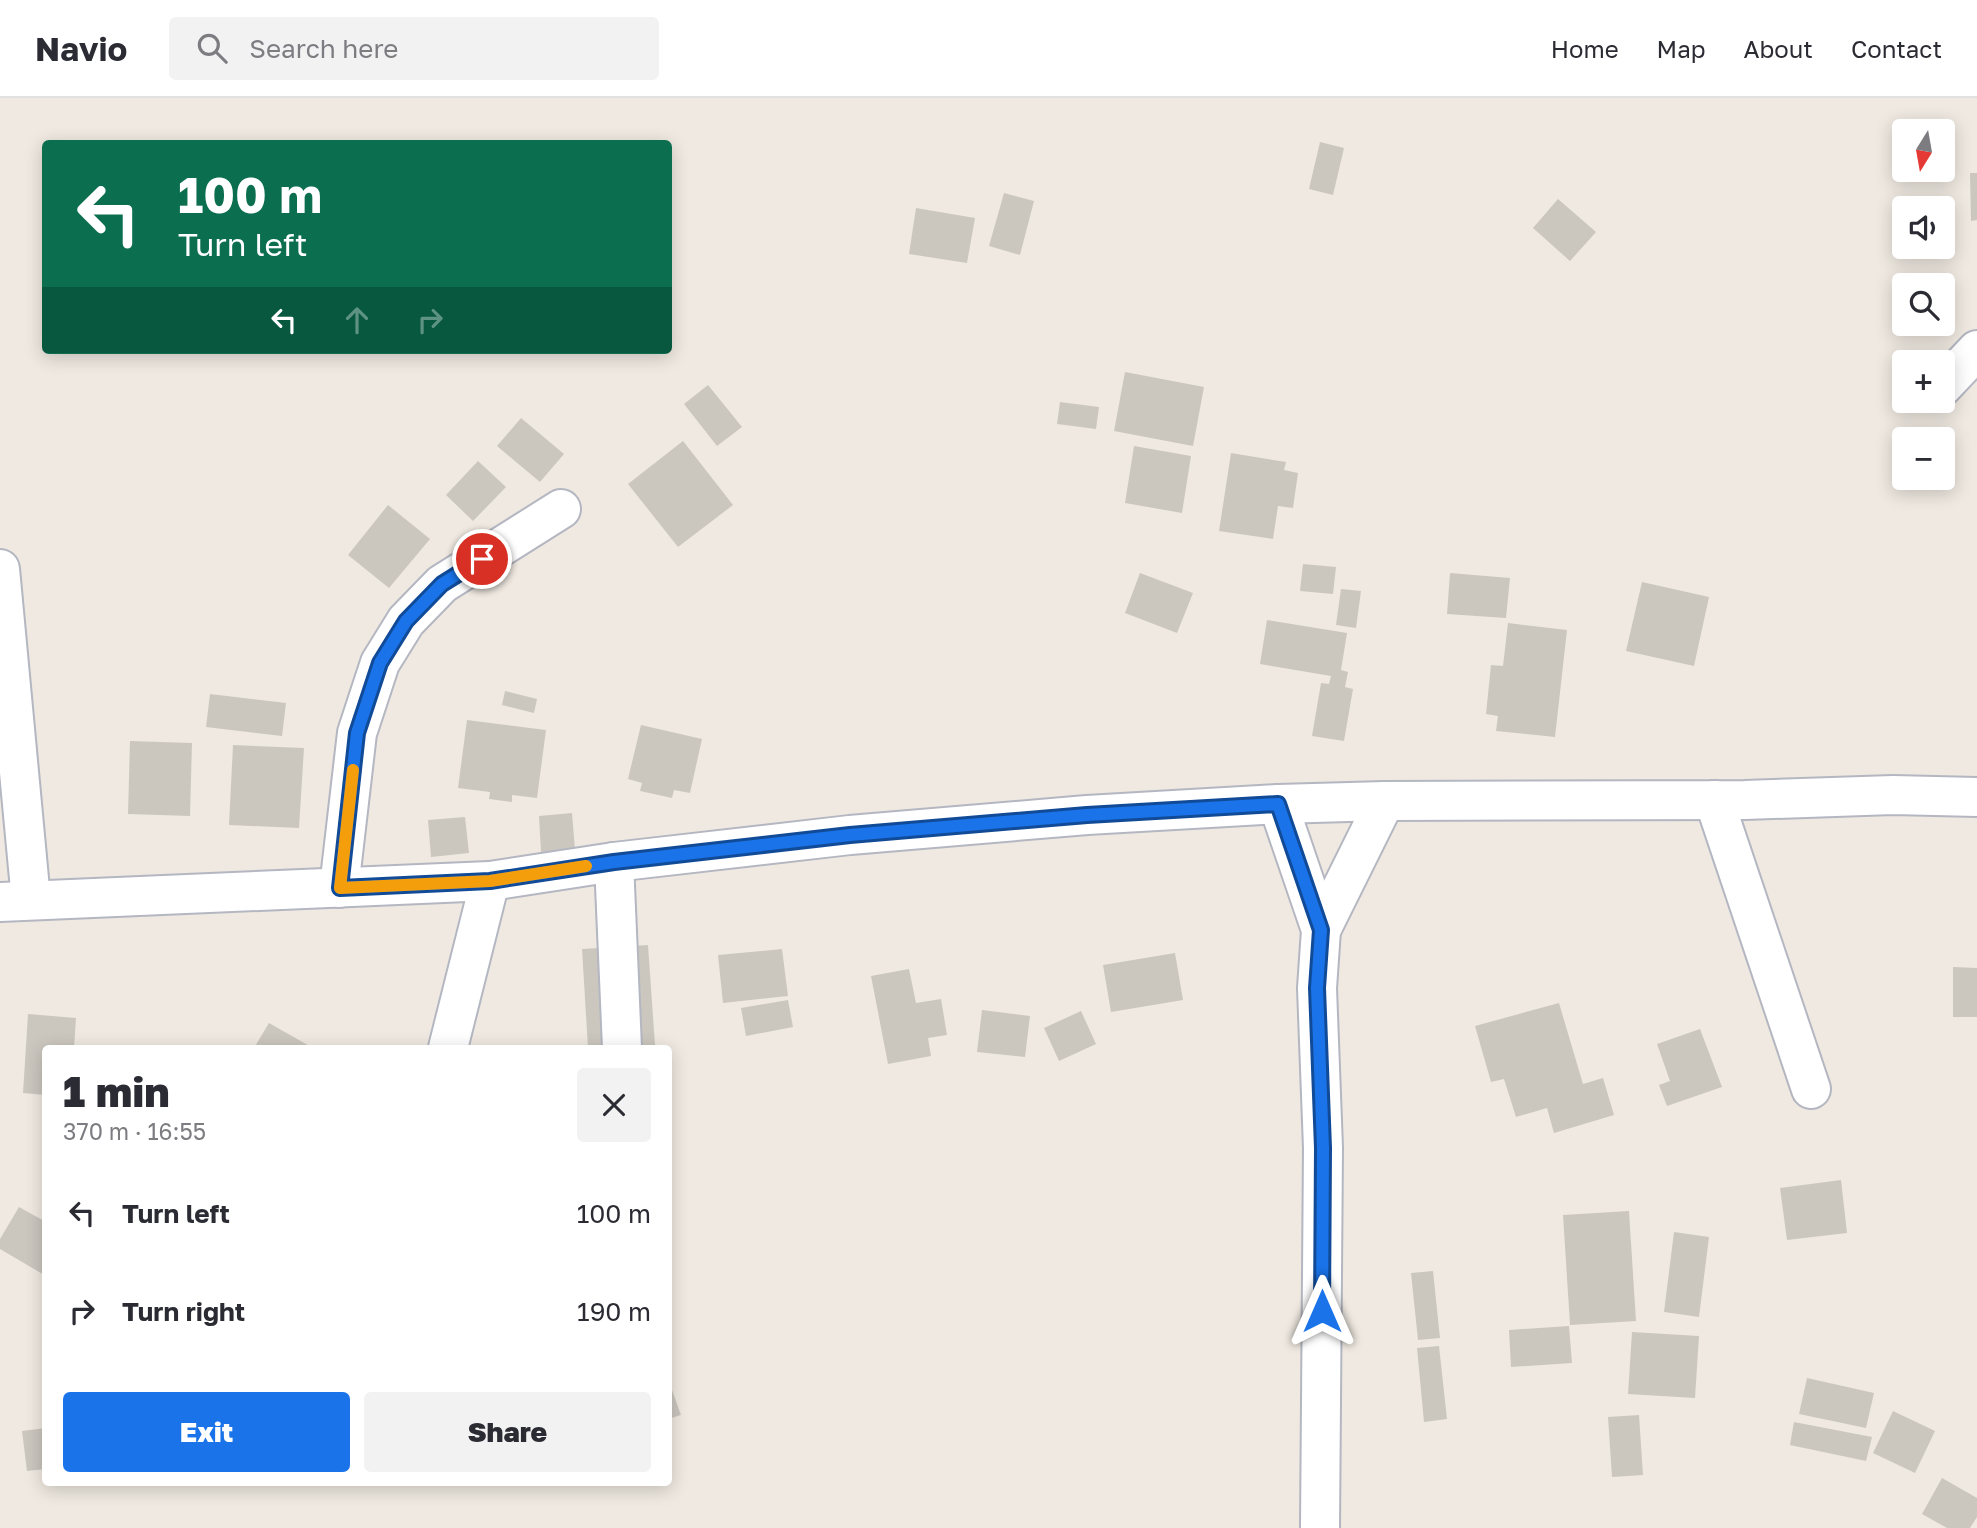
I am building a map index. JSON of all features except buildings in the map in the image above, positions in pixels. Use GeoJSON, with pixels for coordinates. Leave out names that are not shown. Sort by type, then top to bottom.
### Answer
{"type":"FeatureCollection","features":[{"type":"Feature","properties":{"kind":"street"},"geometry":{"type":"LineString","coordinates":[[1955,373],[1977,350]]}},
{"type":"Feature","properties":{"kind":"street"},"geometry":{"type":"LineString","coordinates":[[340,888],[357,733],[380,663],[406,621],[442,584],[561,509]]}},
{"type":"Feature","properties":{"kind":"street"},"geometry":{"type":"LineString","coordinates":[[0,569],[15,901],[490,881],[614,862],[864,834],[1087,815],[1278,804],[1714,800],[1893,795],[1977,797]]}},
{"type":"Feature","properties":{"kind":"street"},"geometry":{"type":"LineString","coordinates":[[1714,800],[1811,1089]]}},
{"type":"Feature","properties":{"kind":"street"},"geometry":{"type":"LineString","coordinates":[[1320,1528],[1323,1148],[1317,988],[1321,930],[1385,801]]}},
{"type":"Feature","properties":{"kind":"street"},"geometry":{"type":"LineString","coordinates":[[1278,804],[1321,930]]}},
{"type":"Feature","properties":{"kind":"street"},"geometry":{"type":"LineString","coordinates":[[614,862],[622,1045]]}},
{"type":"Feature","properties":{"kind":"street"},"geometry":{"type":"LineString","coordinates":[[449,1045],[490,881]]}},
{"type":"Feature","properties":{"kind":"slow traffic"},"geometry":{"type":"LineString","coordinates":[[353,770],[340,888],[490,881],[586,866]]}},
{"type":"Feature","properties":{"kind":"route"},"geometry":{"type":"LineString","coordinates":[[482,559],[442,584],[406,621],[380,663],[357,733],[340,888],[490,881],[614,862],[850,835],[1087,815],[1278,804],[1321,930],[1317,988],[1323,1148],[1322,1311]]}}]}
